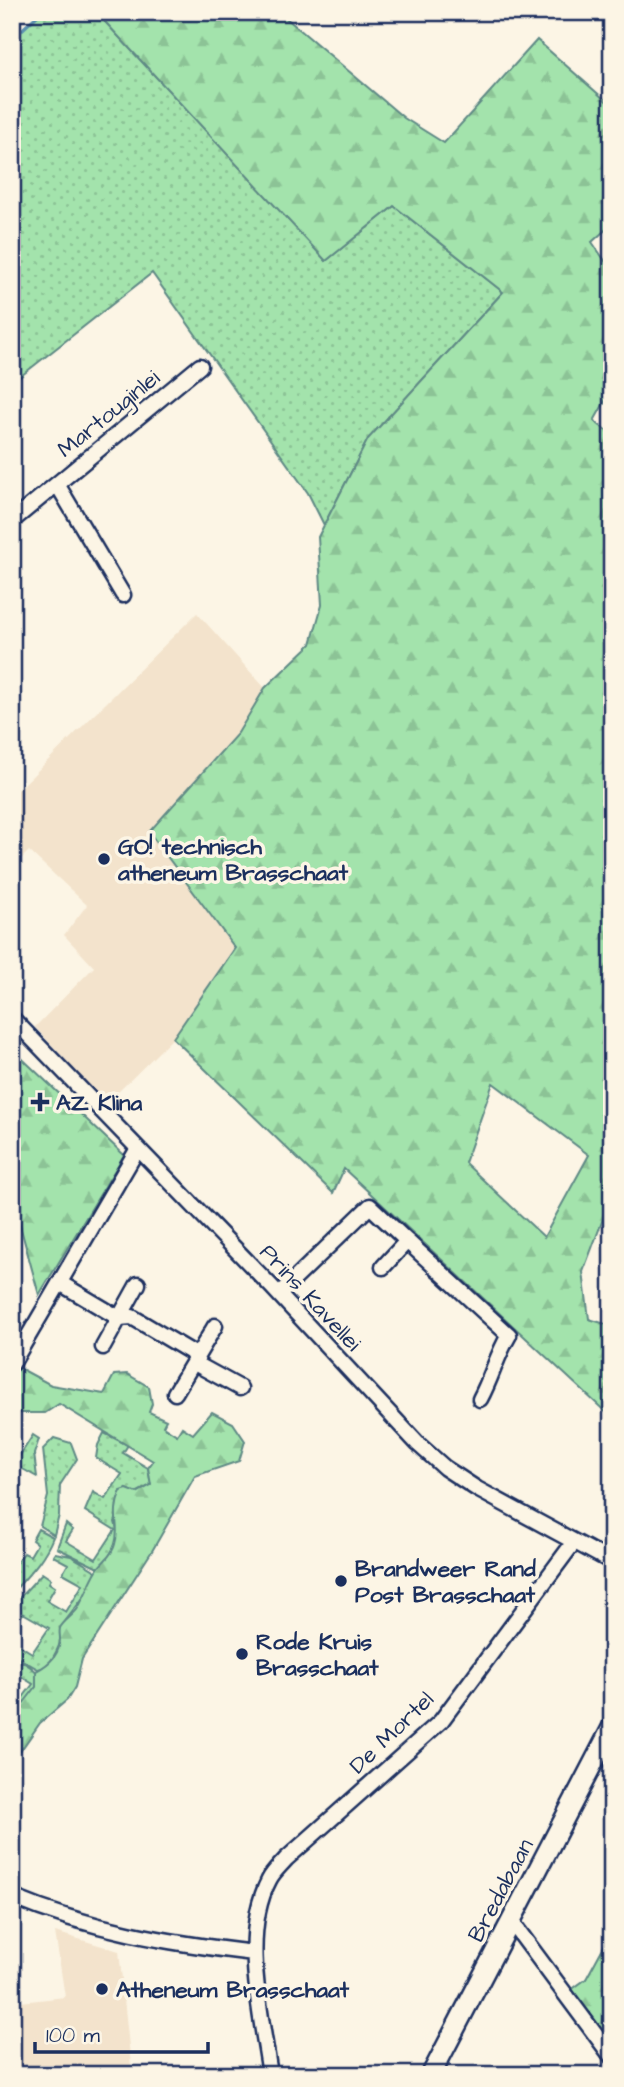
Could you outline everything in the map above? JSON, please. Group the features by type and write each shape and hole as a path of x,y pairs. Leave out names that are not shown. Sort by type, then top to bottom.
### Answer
{"main road":[{"name":"Bredabaan","path":"431,2075 612,1727"}],"street":[{"name":"Martouginlei","path":"12,521 200,366"},
{"path":"57,484 123,596"},
{"name":"Prins Kavellei","path":"12,1018 279,1294 410,1436 445,1468 612,1562"},
{"path":"12,1364 137,1150"},
{"path":"279,1294 370,1206 509,1335 496,1357 496,1370 480,1399"},
{"path":"383,1267 407,1241"},
{"path":"60,1283 119,1318 132,1317 191,1352 200,1366 240,1388"},
{"path":"103,1347 138,1284"},
{"path":"175,1393 215,1326"},
{"name":"De Mortel","path":"270,2075 254,1953 262,1899 269,1878 286,1859 441,1721 574,1542"},
{"path":"12,1897 60,1917 119,1933 254,1953"},
{"path":"511,1921 612,2057"}],"shaded area":[{"name":"GO! technisch atheneum Brasschaat","path":"197,613 265,688 238,733 149,832 235,948 173,1038 106,1104 35,1027 94,967 64,935 87,905 29,851 12,868 12,796"},
{"path":"55,1932 119,1951 132,2075 12,2075 12,2003 65,1997"}],"green space":[{"path":"41,12 96,12 326,261 394,206 503,292 368,439 324,525 308,493 152,273 12,383 12,39"},
{"path":"96,12 279,12 404,118 444,143 537,40 612,106 612,224 592,242 612,271 612,389 594,421 612,435 612,1195 583,1272 589,1319 612,1326 612,1418 344,1169 333,1193 173,1038 235,948 149,832 238,733 265,688 311,644 322,605 318,537 368,439 503,292 394,206 326,261","holes":["493,1083 589,1155 544,1237 465,1163"]},
{"path":"12,1049 124,1155 39,1295 12,1196"},
{"path":"12,1364 51,1385 104,1394 114,1375 127,1374 149,1387 152,1404 149,1412 166,1420 163,1426 177,1435 182,1427 193,1434 212,1412 233,1423 245,1441 239,1461 195,1476 152,1551 82,1659 75,1687 67,1700 40,1723 12,1763 12,1718 36,1687 36,1671 56,1655 61,1625 78,1608 97,1570 114,1548 117,1538 116,1507 121,1491 127,1489 137,1493 151,1485 148,1468 153,1461 59,1404 45,1413 12,1413"},
{"path":"104,1433 128,1445 123,1453 148,1468 151,1485 136,1493 127,1489 115,1522 118,1533 116,1543 107,1561 98,1568 57,1548 66,1524 73,1530 66,1541 96,1559 115,1530 85,1511 93,1492 105,1499 122,1474 96,1458"},
{"path":"33,1435 39,1439 34,1454 37,1477 12,1463 12,1453 19,1457"},
{"path":"54,1438 71,1443 77,1459 60,1485 59,1515 54,1535 40,1526 48,1496 43,1449"},
{"path":"38,1529 53,1537 40,1560 12,1593 12,1568 24,1553 30,1556 37,1544 32,1540"},
{"path":"55,1553 71,1556 96,1571 87,1592 61,1628 55,1655 47,1667 38,1669 12,1654 12,1647 16,1643 32,1653 49,1628 23,1613 15,1626 12,1625 12,1606 42,1573 51,1579 49,1583 55,1587 47,1601 66,1612 83,1584 63,1573 68,1564 53,1556"},
{"path":"12,1656 32,1668 38,1679 34,1691 12,1718 12,1712 33,1684 12,1671"},
{"path":"612,1931 612,2043 571,1990 586,1979"}],"waterway":[{"path":"12,39 41,12"}],"place":[{"name":"GO! technisch atheneum Brasschaat","path":"104,859"},
{"name":"AZ Klina","path":"40,1102"},
{"name":"Brandweer Rand Post Brasschaat","path":"341,1581"},
{"name":"Rode Kruis Brasschaat","path":"242,1654"},
{"name":"Atheneum Brasschaat","path":"102,1989"}]}
